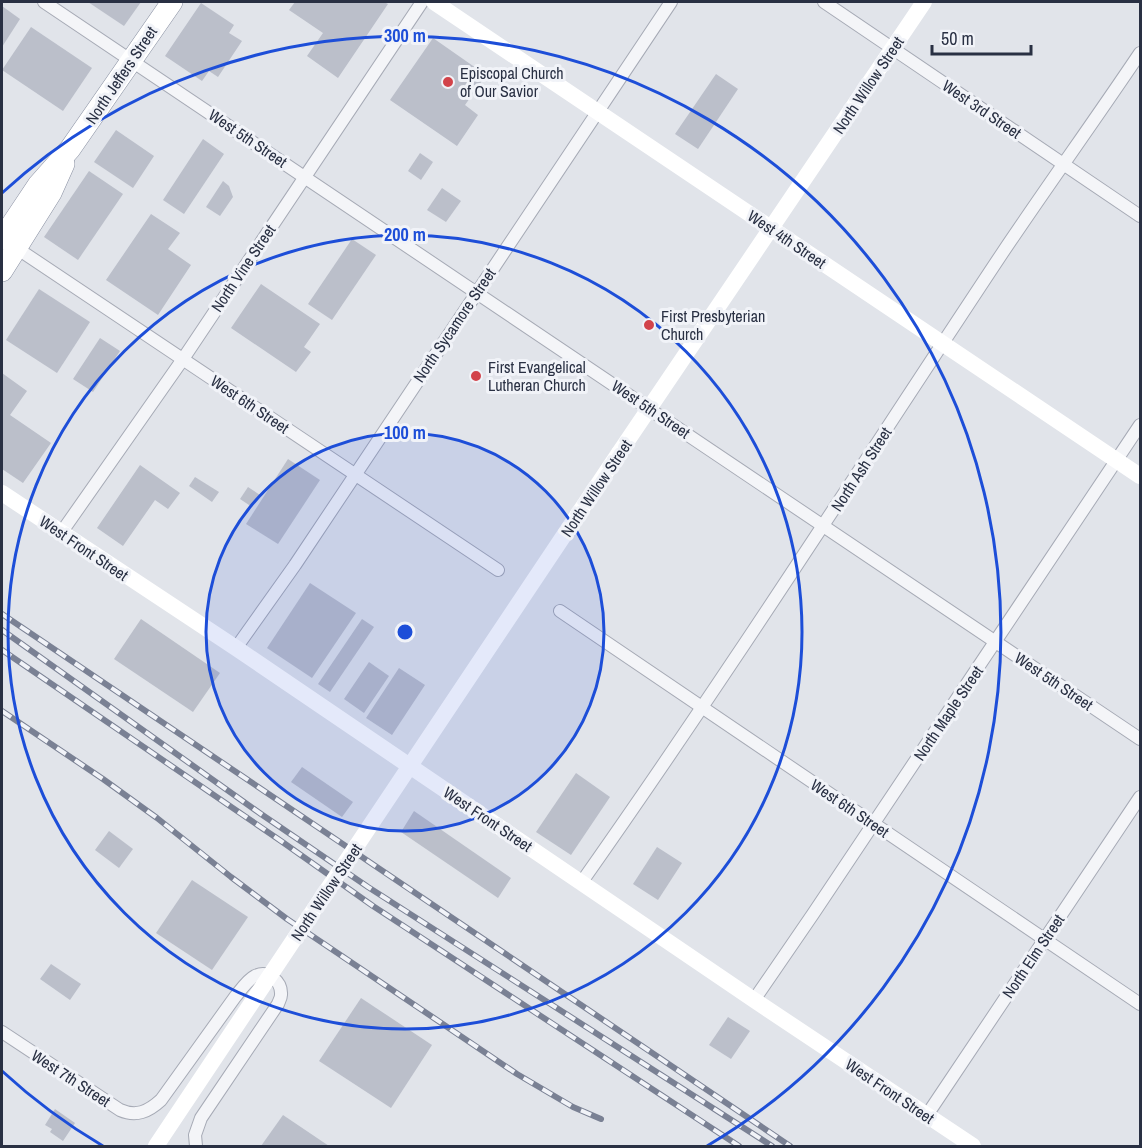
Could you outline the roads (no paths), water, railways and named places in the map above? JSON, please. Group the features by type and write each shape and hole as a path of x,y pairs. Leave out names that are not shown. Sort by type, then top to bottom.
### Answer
{"highway":[{"name":"North Jeffers Street","path":"2,271 5,241 38,185 70,149 172,2"}],"main road":[{"name":"West 4th Street","path":"434,2 1140,476"},
{"name":"North Willow Street","path":"156,1146 649,408 924,2"},
{"name":"West Front Street","path":"2,493 236,648 973,1146"}],"street":[{"name":"West 5th Street","path":"44,2 1140,740"},
{"name":"North Vine Street","path":"61,533 183,359 422,2"},
{"name":"North Sycamore Street","path":"236,648 295,565 671,2"},
{"name":"West 3rd Street","path":"824,2 1140,216"},
{"name":"North Ash Street","path":"581,883 823,526 1004,251 1140,53"},
{"name":"West 6th Street","path":"5,241 498,570"},
{"name":"North Maple Street","path":"754,1000 1140,425"},
{"name":"West 6th Street","path":"560,611 1140,1004"},
{"path":"413,768 462,696"},
{"name":"North Elm Street","path":"927,1115 1140,797"},
{"name":"West 7th Street","path":"2,1032 120,1110 127,1113 144,1113 152,1109 172,1087 245,985 255,976 264,974 273,977 279,985 281,995 278,1004 201,1118 197,1127 196,1145"}],"railway":[{"path":"2,614 790,1146"},
{"path":"2,630 368,887 772,1146"},
{"path":"2,650 373,906 739,1146"},
{"path":"2,711 157,818 287,919 517,1074 573,1107 601,1119"}],"place":[{"name":"Episcopal Church of Our Savior","path":"448,82"},
{"name":"First Presbyterian Church","path":"649,325"},
{"name":"First Evangelical Lutheran Church","path":"476,376"}]}
